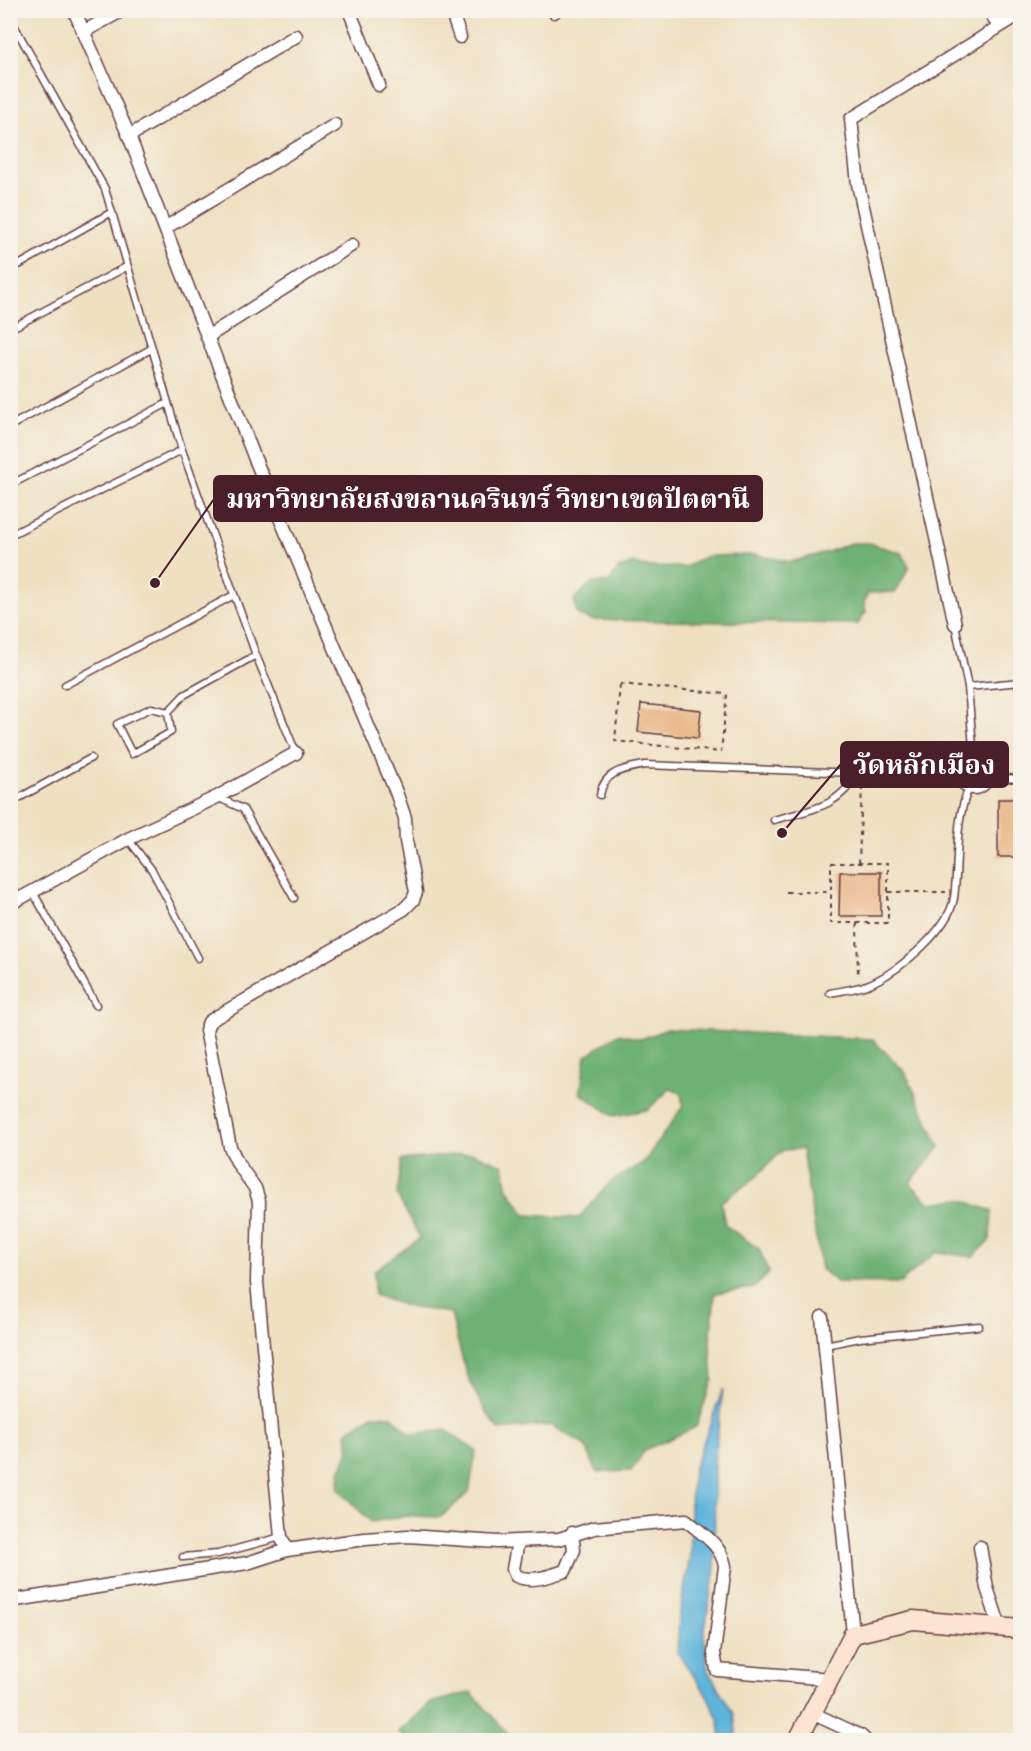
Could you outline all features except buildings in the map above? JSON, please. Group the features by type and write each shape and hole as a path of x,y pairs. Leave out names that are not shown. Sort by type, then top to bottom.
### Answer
{"street":[{"path":"74,10 129,136 255,459 405,818 406,841 416,892 413,900 404,909 218,1016 209,1022 206,1030 230,1147 238,1164 255,1188 259,1201 257,1282 281,1537 287,1550"},
{"path":"83,32 123,10"},
{"path":"350,10 379,85"},
{"path":"451,10 460,37"},
{"path":"989,10 999,26"},
{"path":"955,624 858,184 851,119 1020,14"},
{"path":"129,136 296,36"},
{"path":"165,228 335,124"},
{"path":"207,337 352,245"},
{"path":"10,904 128,839 217,797 296,753"},
{"path":"798,1740 853,1634 822,1317"},
{"path":"10,1601 247,1563 287,1550 365,1539 408,1536 497,1542 559,1539 572,1533 594,1528 686,1520 718,1547 725,1566 714,1653 717,1670 831,1679"},
{"path":"518,1541 513,1569 516,1576 525,1580 540,1578 565,1571 574,1550 572,1533"},
{"path":"980,1547 987,1588 1000,1627"},
{"path":"853,1634 913,1620 1020,1629"},
{"path":"812,1713 865,1740"}],"lane":[{"path":"10,18 105,189 126,267 182,450 256,655 296,753"},
{"path":"10,270 111,212"},
{"path":"10,329 126,267"},
{"path":"10,426 151,349"},
{"path":"10,485 168,403"},
{"path":"10,535 182,450"},
{"path":"65,685 234,596"},
{"path":"955,624 968,687 974,759"},
{"path":"168,712 184,695 256,655"},
{"path":"968,687 1020,682"},
{"path":"151,708 168,712 171,732 132,754 117,724 151,708"},
{"path":"10,803 91,758"},
{"path":"974,759 987,766 990,777 983,788 968,790 960,783 958,773 963,763 974,759"},
{"path":"600,795 602,784 607,777 622,769 645,765 860,773 958,773"},
{"path":"774,820 830,804 848,791 860,773"},
{"path":"990,777 1020,779"},
{"path":"830,993 872,984 887,975 932,938 946,922 954,892 960,809 968,790"},
{"path":"217,797 243,809 294,898"},
{"path":"128,839 152,870 198,958"},
{"path":"33,892 96,1005"},
{"path":"825,1345 868,1337 979,1326"},
{"path":"183,1557 218,1554 281,1537"}],"path":[{"path":"620,684 727,694 721,752 615,741 620,684"},
{"path":"859,863 860,773"},
{"path":"831,863 888,863 888,892 888,922 831,922 831,863"},
{"path":"786,892 831,892"},
{"path":"888,892 954,892"},
{"path":"857,922 858,987"}],"green space":[{"path":"851,543 869,543 902,553 909,567 896,592 868,593 864,602 866,612 858,624 592,620 577,614 574,599 591,583 609,582 618,569 632,563 645,567 686,567 707,556 758,555 790,562"},
{"path":"667,1029 872,1039 905,1072 940,1147 910,1183 930,1203 960,1199 992,1211 990,1240 973,1257 936,1252 900,1283 836,1282 821,1269 802,1149 783,1150 755,1178 721,1202 725,1225 759,1249 769,1273 754,1288 715,1293 710,1344 713,1379 696,1427 645,1450 631,1471 597,1472 585,1445 550,1425 499,1430 473,1388 451,1313 409,1307 374,1295 374,1271 420,1238 397,1195 402,1160 473,1153 503,1165 508,1189 526,1215 579,1218 609,1183 644,1162 683,1106 681,1093 670,1089 647,1110 613,1116 580,1093 586,1056 618,1034 641,1039"},
{"path":"373,1415 392,1416 410,1434 446,1430 476,1451 469,1492 441,1517 406,1516 371,1522 338,1489 340,1472 349,1451 347,1432"},
{"path":"471,1692 507,1733 520,1740 406,1740 399,1732 431,1703"}],"water":[{"path":"723,1389 714,1461 715,1569 704,1634 708,1671 734,1714 737,1740 721,1740 719,1721 707,1695 677,1652 679,1618 690,1556 693,1470"}],"place":[{"name":"มหาวิทยาลัยสงขลานครินทร์ วิทยาเขตปัตตานี","path":"155,583"},
{"name":"วัดหลักเมือง","path":"782,833"}]}
